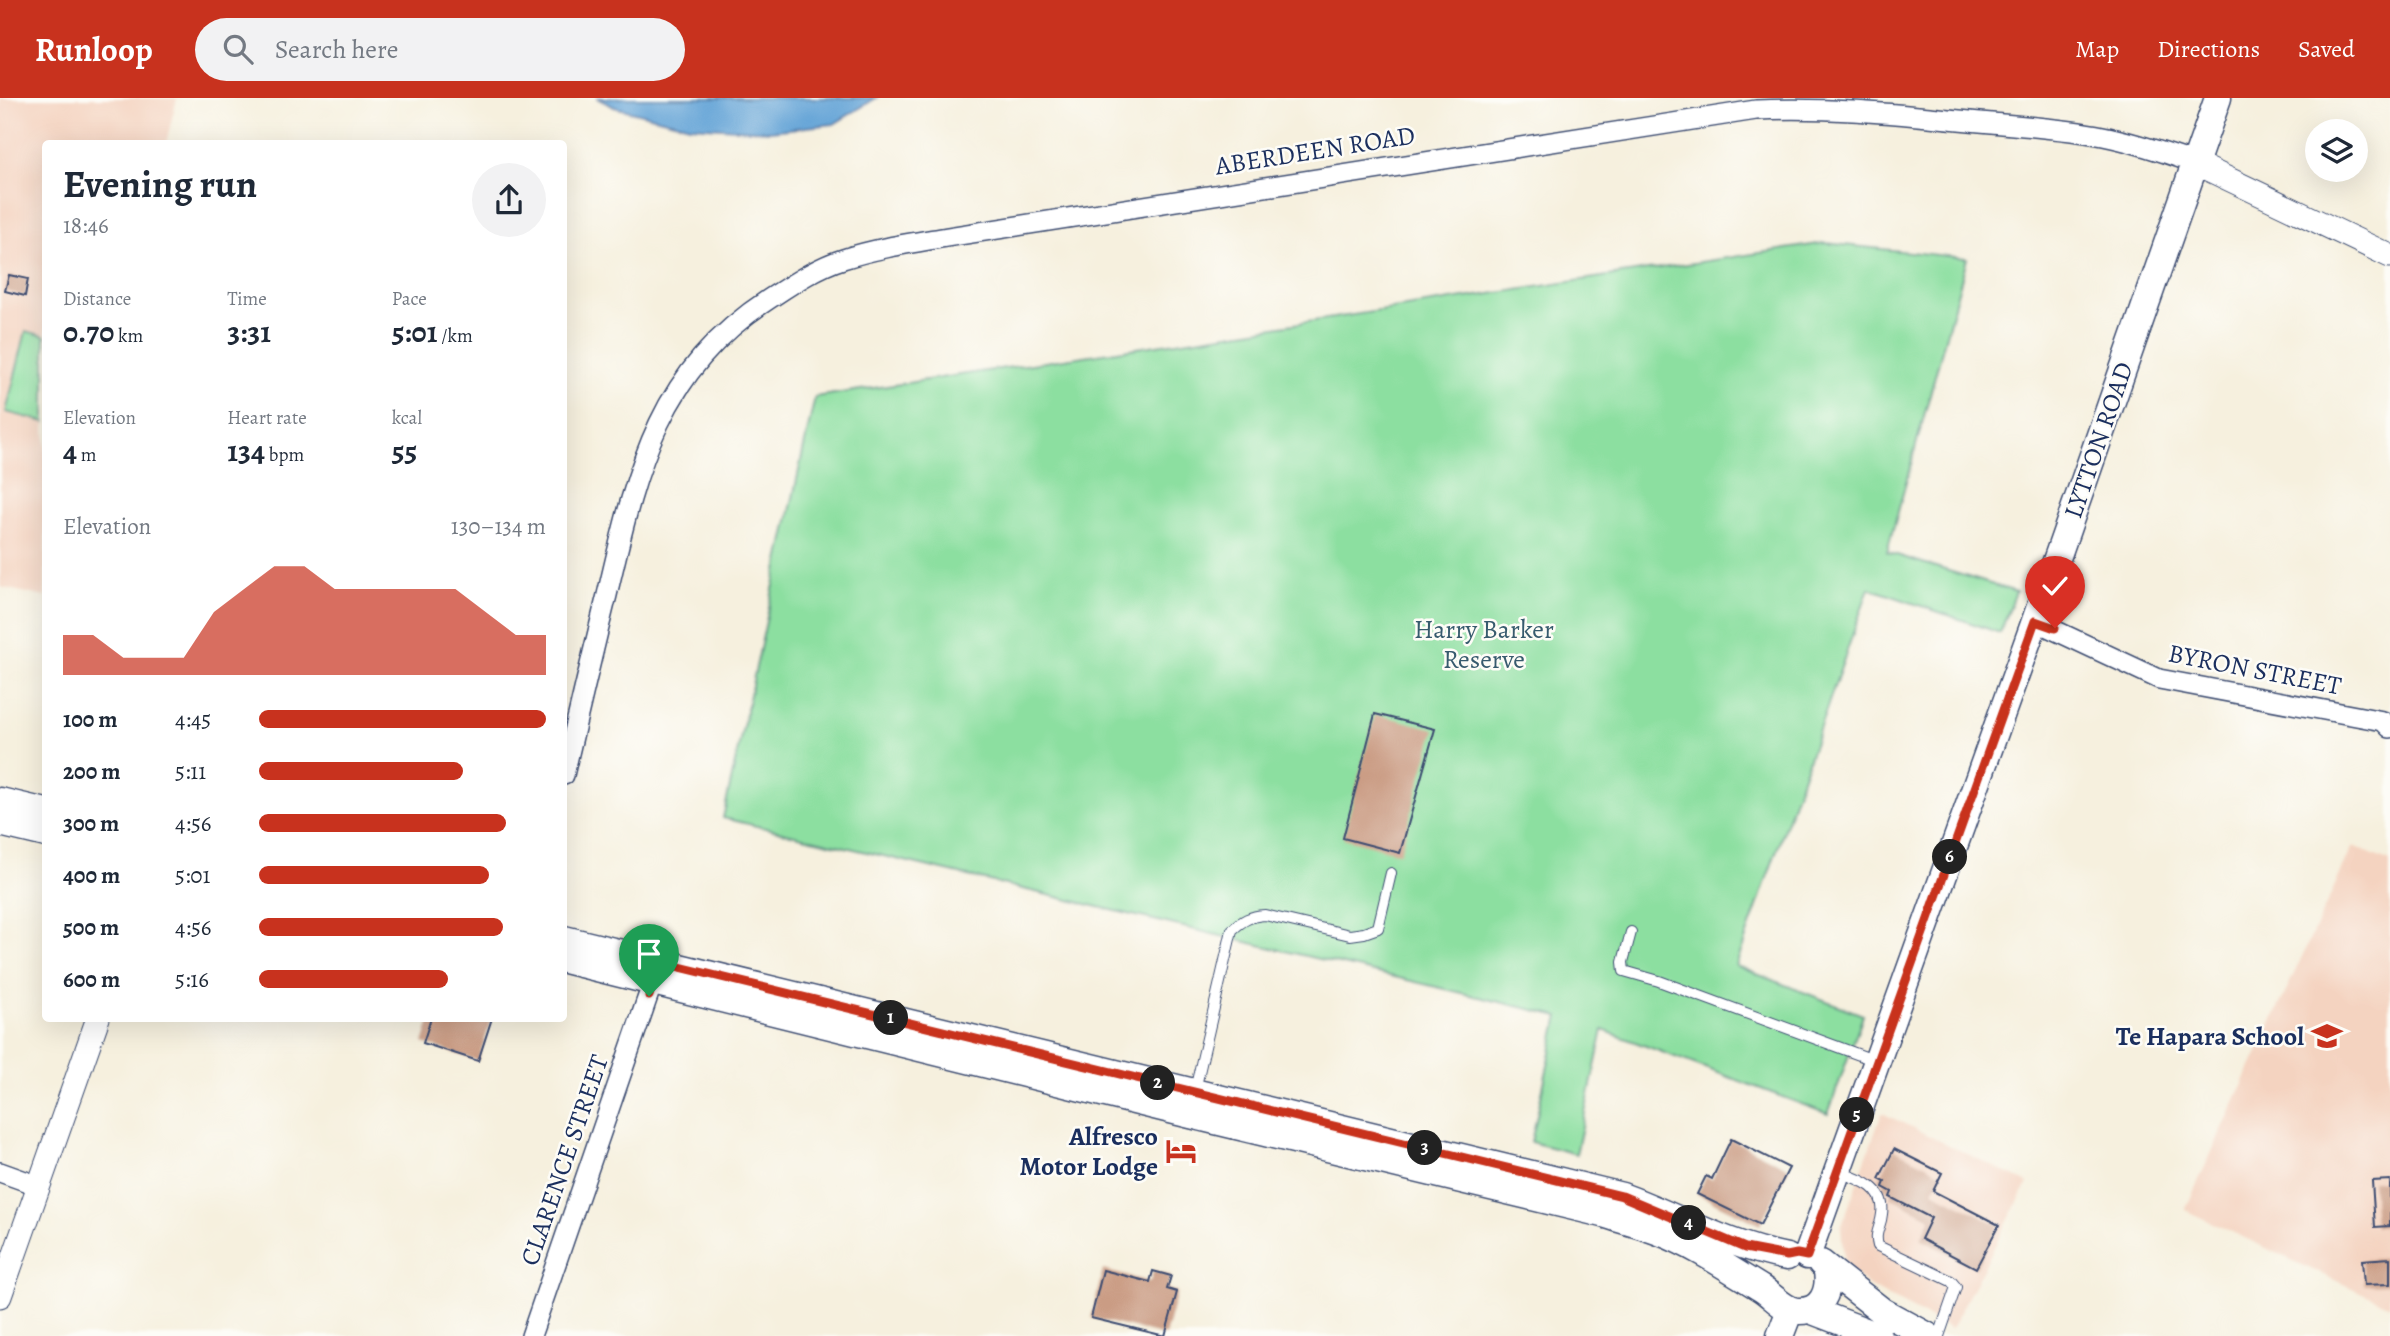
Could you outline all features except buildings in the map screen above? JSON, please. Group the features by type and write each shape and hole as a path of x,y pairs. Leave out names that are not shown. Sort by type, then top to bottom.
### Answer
{"main road":[{"name":"LYTTON ROAD","path":"1807,1261 2218,98"},
{"path":"0,801 42,811"},
{"path":"0,823 42,833"},
{"path":"567,940 657,972 1192,1103 1603,1214 1661,1233 1704,1254 1791,1305 1878,1336"},
{"path":"567,960 657,972"},
{"path":"1192,1103 1622,1196 1745,1248 1807,1261 1882,1311 1928,1336"},
{"path":"1780,1336 1791,1305 1774,1274 1778,1262 1807,1261"},
{"path":"1791,1305 1820,1304 1827,1294 1807,1261"}],"street":[{"name":"ABERDEEN ROAD","path":"567,763 624,526 650,440 666,409 682,382 710,348 743,316 790,285 841,260 893,246 947,237 1756,110 1809,108 1863,110 2056,130 2127,141 2195,163 2390,256"},
{"name":"BYRON STREET","path":"2035,621 2159,679 2382,722 2390,728"},
{"name":"CLARENCE STREET","path":"531,1336 657,972"},
{"path":"0,1296 97,1022"},
{"path":"0,1172 39,1186"}],"lane":[{"path":"1192,1103 1232,930 1253,915 1265,915 1350,935 1378,928 1391,873"},
{"path":"1631,932 1623,962 1624,971 1659,981 1876,1061"},
{"path":"1837,1171 1868,1182 1880,1198 1882,1214 1875,1236 1878,1246 1951,1281 1956,1287 1939,1336"}],"shaded area":[{"path":"0,98 177,98 167,140 42,140 42,596 0,587"},
{"name":"Te Hapara School","path":"2353,846 2390,862 2390,1306 2185,1210"},
{"path":"1882,1113 2028,1183 1951,1329 1870,1287 1851,1271 1844,1260 1841,1228"}],"green space":[{"name":"Harry Barker Reserve","path":"1825,243 1967,258 1887,552 2016,592 2000,633 1869,588 1736,966 1863,1015 1828,1114 1603,1030 1576,1154 1531,1142 1559,1016 723,818 815,397"},
{"path":"26,331 42,335 42,421 6,412"}],"water":[{"path":"597,98 876,98 834,124 770,131 690,126 614,107"}],"place":[{"name":"Te Hapara School","path":"2327,1036"},
{"name":"Alfresco Motor Lodge","path":"1181,1151"}],"route":[{"path":"649,996 659,962 1622,1196 1745,1248 1787,1256 1807,1256 2035,621 2055,628"}]}
